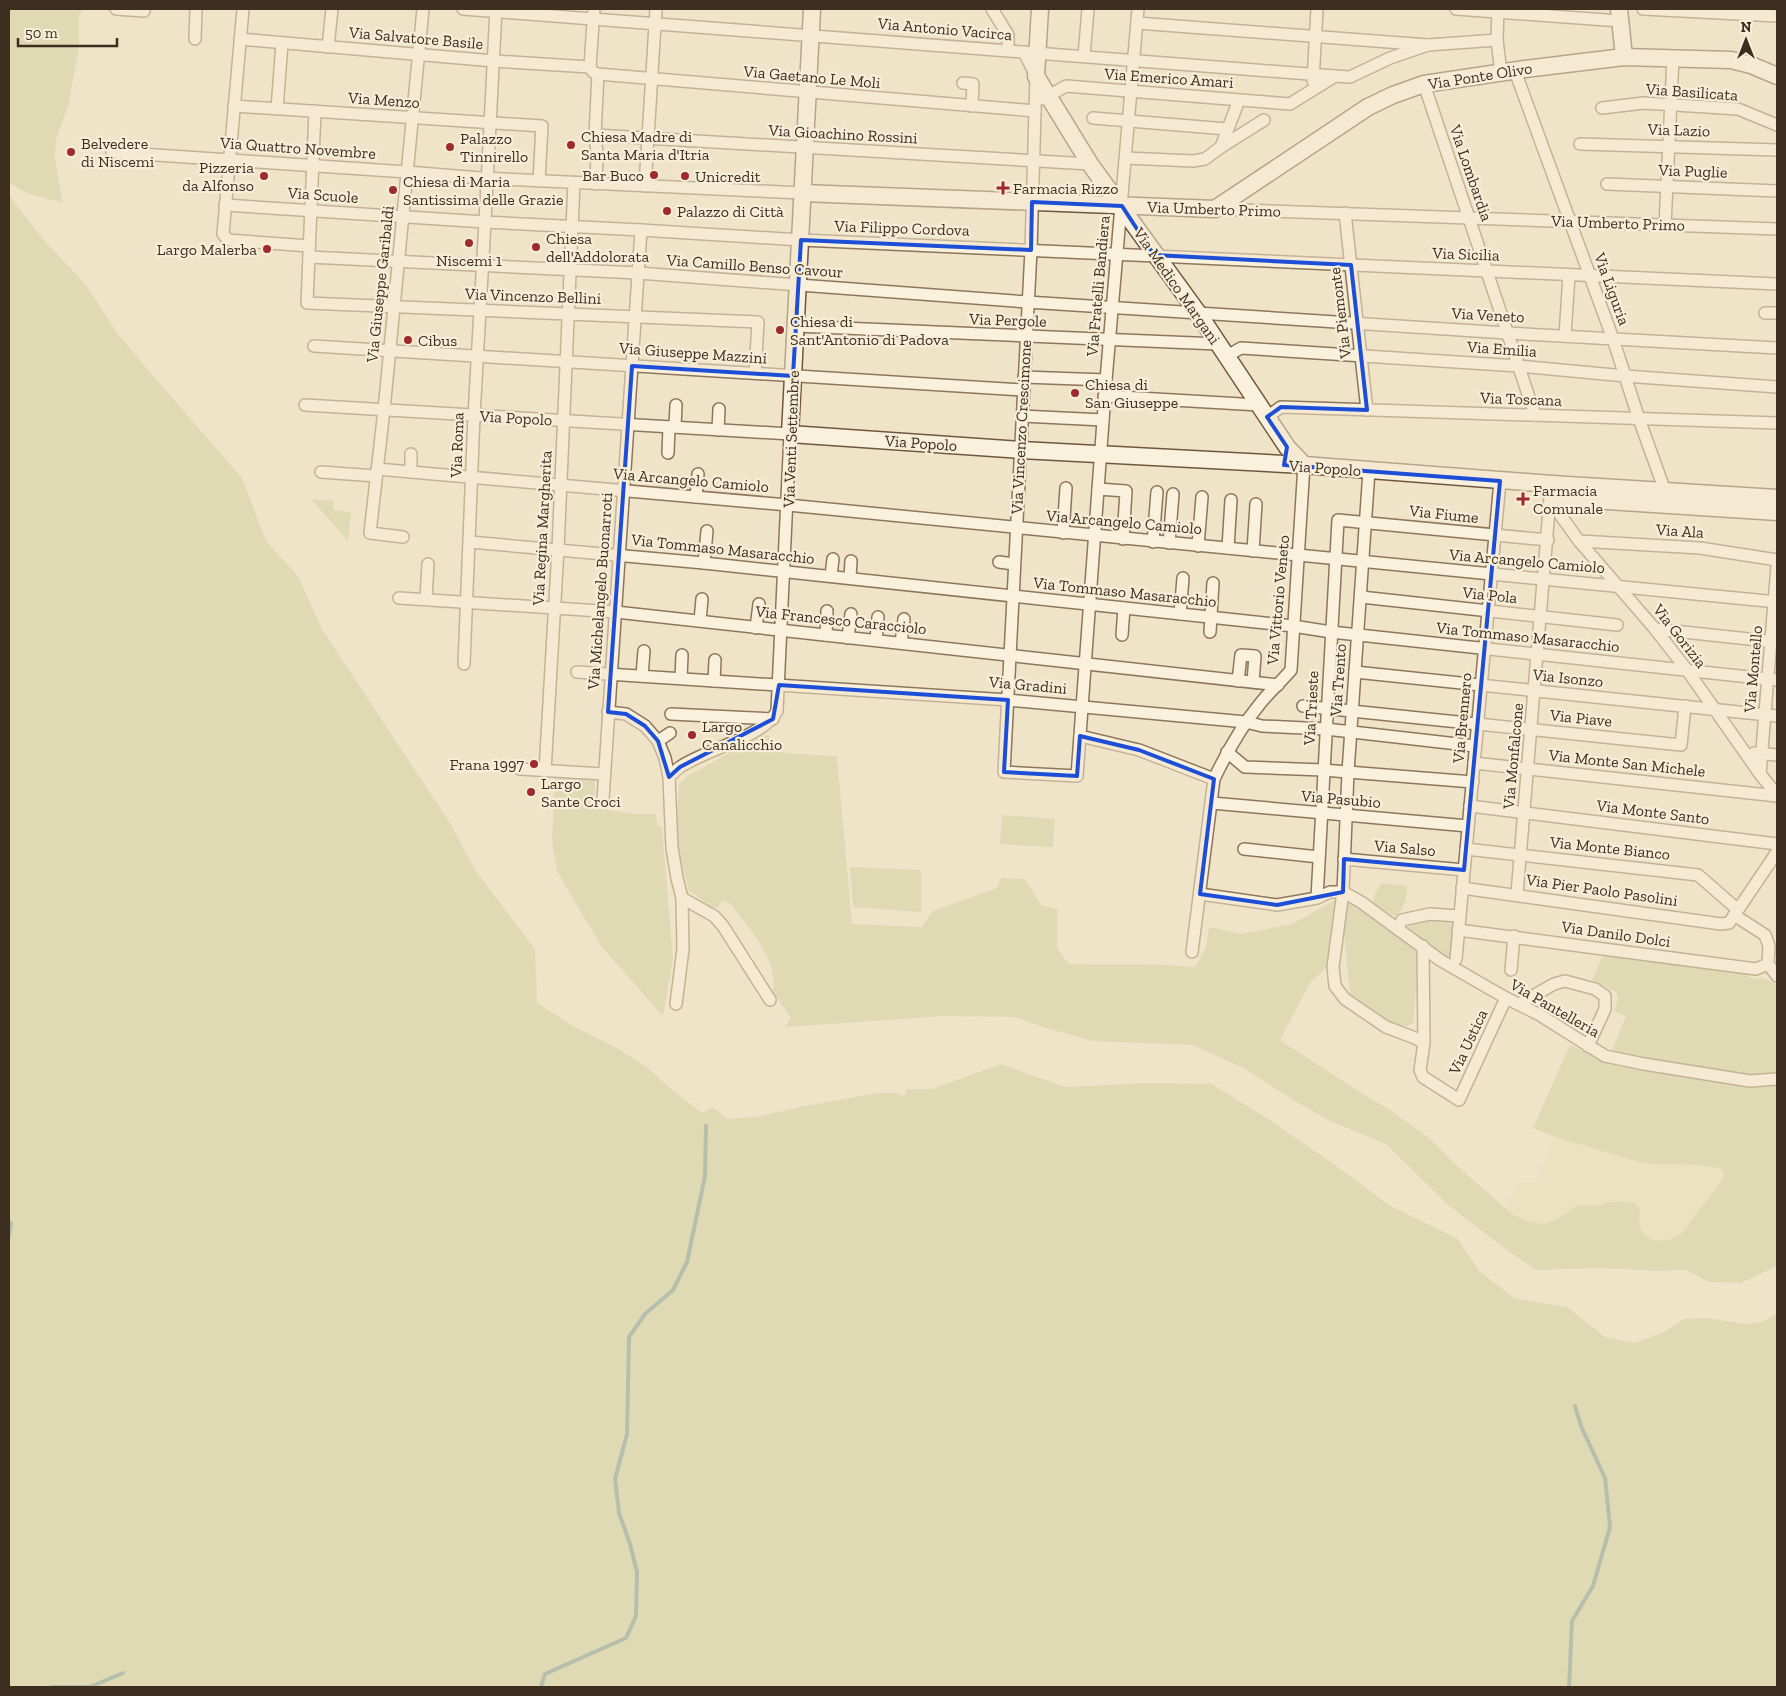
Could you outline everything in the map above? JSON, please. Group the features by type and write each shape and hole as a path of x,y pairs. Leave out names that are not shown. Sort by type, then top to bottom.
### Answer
{"street":[{"path":"116,9 144,11 144,9"},
{"path":"195,39 196,9"},
{"path":"225,205 243,9"},
{"path":"328,47 332,9"},
{"name":"Via Giuseppe Garibaldi","path":"403,536 370,533 404,217 423,9"},
{"name":"Via Antonio Vacirca","path":"463,9 594,14 655,23 1335,76"},
{"path":"647,183 647,139 656,9"},
{"name":"Via Venti Settembre","path":"773,719 777,711 779,685 812,9"},
{"path":"992,9 1008,36 1008,50"},
{"path":"1030,52 1040,9"},
{"path":"1084,56 1088,9"},
{"name":"Via Fratelli Bandiera","path":"1077,776 1104,396 1138,9"},
{"path":"1313,90 1318,9"},
{"path":"1456,9 1620,15 1624,58"},
{"path":"1643,9 1777,16"},
{"name":"Via Roma","path":"464,664 474,416 483,266 485,176 491,123 496,10"},
{"name":"Via Liguria","path":"1498,10 1497,40 1508,72 1570,222 1665,490"},
{"path":"594,14 597,180"},
{"path":"1137,23 1428,45 1497,40"},
{"name":"Via Salvatore Basile","path":"240,39 594,70"},
{"path":"277,109 282,43"},
{"path":"1313,90 1335,76 1350,77 1390,58 1428,45"},
{"name":"Via Medico Margani","path":"1030,52 1040,104 1122,206 1154,255 1198,313 1287,447 1304,466"},
{"name":"Via Ponte Olivo","path":"1215,209 1368,107 1393,95 1424,84 1624,58 1731,60 1750,65 1777,76"},
{"path":"1665,225 1672,58"},
{"name":"Via Gaetano Le Moli","path":"594,70 651,79 972,106 1040,104"},
{"path":"963,83 973,84 972,106"},
{"name":"Via Lombardia","path":"1424,84 1535,415"},
{"name":"Via Emerico Amari","path":"1040,104 1066,86 1290,104 1313,90"},
{"path":"1221,147 1239,100"},
{"name":"Via Vincenzo Crescimone","path":"1040,104 1033,161 1031,250 1004,772 1077,776"},
{"name":"Via Basilicata","path":"1602,108 1644,104 1738,109 1777,125"},
{"name":"Via Menzo","path":"234,106 542,126 539,181"},
{"path":"309,252 315,112"},
{"path":"1093,118 1227,129"},
{"path":"1126,158 1194,161 1205,158 1264,120"},
{"name":"Via Gioachino Rossini","path":"595,136 1090,164"},
{"name":"Via Lazio","path":"1580,144 1777,150"},
{"name":"Via Quattro Novembre","path":"112,152 574,183"},
{"name":"Via Umberto Primo","path":"574,183 597,180 802,193 1777,229"},
{"name":"Via Regina Margherita","path":"549,769 554,607 574,183"},
{"name":"Via Puglie","path":"1607,184 1777,191"},
{"name":"Via Scuole","path":"225,205 571,229"},
{"name":"Via Camillo Benso Cavour","path":"225,205 223,234 228,240 309,252 398,262 638,273 1198,313"},
{"name":"Via Piemonte","path":"1345,214 1367,410"},
{"name":"Via Filippo Cordova","path":"571,229 1154,255"},
{"name":"Via Michelangelo Buonarroti","path":"603,800 638,273 643,232"},
{"name":"Via Vincenzo Bellini","path":"309,252 307,303 758,322 755,373"},
{"name":"Via Sicilia","path":"1154,255 1777,284"},
{"path":"1565,336 1570,275"},
{"name":"Via Veneto","path":"1198,313 1777,348"},
{"path":"1765,313 1777,313"},
{"name":"Via Pergole","path":"796,326 1110,339 1223,350"},
{"name":"Via Giuseppe Mazzini","path":"314,346 1024,390"},
{"name":"Via Emilia","path":"1223,350 1241,348 1518,366 1777,387"},
{"path":"1024,377 1106,380"},
{"path":"1104,396 1263,411"},
{"name":"Via Popolo","path":"305,405 1304,466 1500,480 1548,490 1665,490 1777,498"},
{"path":"668,453 676,405"},
{"name":"Via Toscana","path":"1263,411 1280,407 1777,423"},
{"path":"718,430 719,409"},
{"path":"1022,416 1103,420"},
{"path":"1284,465 1287,447"},
{"path":"411,471 412,454"},
{"name":"Via Vittorio Veneto","path":"1192,952 1214,778 1227,752 1246,722 1260,703 1292,670 1293,626 1304,466"},
{"name":"Via Arcangelo Camiolo","path":"322,472 411,471 624,490 1776,602"},
{"name":"Via Trento","path":"1370,471 1348,772 1343,892 1333,967 1335,986 1345,999 1386,1027 1415,1038 1424,1044"},
{"path":"696,497 698,474"},
{"name":"Via Brennero","path":"1456,959 1500,480"},
{"path":"1063,533 1066,488"},
{"path":"1098,489 1126,490 1123,539"},
{"name":"Via Popolo","path":"1548,490 1562,498 1777,512"},
{"name":"Via Monfalcone","path":"1517,894 1548,540 1548,490"},
{"name":"Via Gorizia","path":"1548,490 1579,541 1619,586 1687,670 1760,774 1777,795"},
{"path":"1153,542 1157,492"},
{"path":"1168,543 1172,494"},
{"path":"1198,546 1202,497"},
{"path":"1228,548 1231,500"},
{"path":"1253,551 1256,504"},
{"name":"Via Fiume","path":"1338,520 1548,540"},
{"name":"Via Trieste","path":"1317,898 1338,520"},
{"path":"704,563 707,531"},
{"name":"Via Ala","path":"1579,541 1700,548 1777,560"},
{"name":"Via Tommaso Masaracchio","path":"470,542 785,571 1773,680"},
{"path":"831,576 833,558"},
{"path":"850,578 852,561"},
{"path":"999,562 1014,564"},
{"path":"426,599 428,564"},
{"name":"Via Montello","path":"1760,774 1765,715 1773,680 1777,566"},
{"path":"1180,614 1183,578"},
{"path":"1210,632 1213,583"},
{"name":"Via Pola","path":"1360,597 1617,625"},
{"name":"Via Francesco Caracciolo","path":"400,598 616,612 1278,685"},
{"path":"700,621 702,599"},
{"path":"756,628 759,604"},
{"path":"1122,635 1124,608"},
{"path":"826,635 827,612"},
{"path":"848,638 851,614"},
{"path":"876,640 878,617"},
{"path":"901,643 904,619"},
{"path":"1655,629 1774,642"},
{"path":"642,676 644,651"},
{"path":"681,678 682,655"},
{"path":"1238,680 1241,655 1255,656 1253,682"},
{"path":"714,681 715,660"},
{"name":"Via Gradini","path":"577,672 1082,706 1246,722 1262,726 1326,729 1476,746"},
{"name":"Via Isonzo","path":"1355,672 1777,716"},
{"name":"Via Piave","path":"1303,706 1681,745 1685,706"},
{"path":"608,712 626,714 645,726 658,741 665,758 672,848 682,898 683,949 676,1004"},
{"path":"671,714 773,719"},
{"path":"668,778 680,767 760,728 773,719"},
{"path":"658,741 670,733"},
{"path":"1080,736 1139,750 1214,778"},
{"path":"1227,752 1245,766 1472,782"},
{"path":"1746,752 1777,756"},
{"name":"Via Monte San Michele","path":"1474,763 1777,795"},
{"path":"520,769 549,769 604,774"},
{"name":"Via Pasubio","path":"1212,803 1468,826"},
{"name":"Via Monte Santo","path":"1470,806 1777,844"},
{"path":"1244,849 1319,857"},
{"name":"Via Monte Bianco","path":"1466,849 1698,875 1735,912 1765,935 1769,946 1768,964"},
{"path":"1735,912 1777,852"},
{"name":"Via Salso","path":"1344,859 1464,870"},
{"name":"Via Pier Paolo Pasolini","path":"1462,888 1517,894 1720,924 1729,922 1735,912"},
{"path":"1200,894 1277,905 1317,898 1330,892 1343,892"},
{"name":"Via Pantelleria","path":"1343,892 1361,902 1440,960 1540,1015 1604,1056 1750,1081 1777,1079"},
{"path":"682,898 714,916 724,926 770,1000"},
{"path":"1398,928 1402,920 1430,914 1459,916"},
{"name":"Via Danilo Dolci","path":"1458,930 1756,969 1768,964"},
{"path":"1511,970 1514,936"},
{"path":"1423,946 1424,1044"},
{"path":"1768,964 1777,976"},
{"path":"1519,1004 1554,984 1565,981 1595,988 1605,996 1605,1009 1588,1046"},
{"name":"Via Ustica","path":"1424,1044 1420,1070 1423,1077 1459,1100 1506,998"}],"highlighted area":[{"path":"1032,202 1122,206 1154,255 1351,265 1367,410 1281,407 1267,417 1287,447 1284,465 1500,481 1464,870 1344,859 1343,892 1277,905 1200,894 1214,779 1139,750 1080,736 1077,776 1004,772 1008,700 779,685 773,719 680,767 669,777 658,741 645,726 626,714 608,712 632,366 793,376 801,240 1031,250"}],"shaded area":[{"path":"1555,1137 1639,1162 1721,1168 1724,1173 1723,1179 1681,1234 1674,1239 1649,1239 1640,1226 1640,1209 1602,1203 1595,1206 1578,1205 1559,1218 1544,1224 1528,1221 1513,1215 1504,1208 1518,1182 1535,1183"}],"green space":[{"path":"9,9 84,9 79,14 79,48 68,106 56,140 55,159 63,203 29,194 9,183"},
{"path":"9,195 42,238 86,285 118,334 242,478 266,541 298,576 323,631 450,823 475,870 535,949 537,1003 573,1026 617,1048 649,1069 702,1113 713,1107 727,1119 756,1117 878,1093 896,1093 904,1096 907,1089 932,1089 1001,1064 1065,1087 1149,1083 1212,1084 1268,1119 1389,1205 1458,1239 1479,1271 1514,1298 1567,1307 1605,1337 1635,1343 1664,1332 1684,1319 1708,1318 1744,1324 1762,1322 1777,1314 1777,1687 9,1687"},
{"path":"311,499 334,501 333,510 351,512 348,541"},
{"path":"761,735 769,736 776,750 783,753 837,756 852,924 922,927 933,911 997,888 1001,878 1025,879 1041,905 1057,909 1057,948 1069,964 1195,967 1206,948 1209,927 1241,934 1292,924 1335,900 1336,909 1327,967 1310,983 1280,1040 1390,1110 1428,1137 1455,1164 1513,1215 1528,1221 1544,1224 1559,1218 1578,1205 1595,1206 1610,1202 1635,1203 1640,1209 1640,1226 1647,1237 1658,1240 1670,1239 1681,1234 1723,1179 1724,1173 1721,1168 1639,1162 1555,1137 1533,1128 1570,1045 1617,1066 1749,1087 1777,1084 1777,1266 1741,1283 1709,1282 1686,1270 1655,1271 1602,1268 1536,1270 1448,1205 1386,1144 1330,1121 1243,1068 1193,1045 1092,1041 1015,1017 946,1016 785,1027 791,1018 773,992 774,980 767,956 753,933 730,903 722,901 718,907 712,907 689,891 680,858 676,833 679,784 686,777"},
{"path":"555,777 595,780 594,808 636,814 656,814 657,825 662,828 673,959 663,1016 601,946 557,871 552,840"},
{"path":"1002,815 1055,819 1053,847 1000,844"},
{"path":"850,867 921,870 921,912 853,907"},
{"path":"1381,883 1407,886 1406,901 1398,915 1394,916 1373,902"},
{"path":"1347,901 1371,914 1415,946 1419,953 1413,1023 1398,1026 1383,1020 1350,994 1344,932"},
{"path":"1444,918 1452,920 1454,929 1453,945 1448,958 1409,930 1408,925 1415,921"},
{"path":"1604,953 1739,971 1754,979 1764,978 1776,984 1777,1075 1749,1077 1618,1054 1612,1050 1626,1016 1614,1011 1618,999 1616,992 1592,980"}],"waterway":[{"path":"541,1687 545,1674 626,1638 636,1616 637,1572 619,1513 615,1479 627,1434 629,1337 645,1314 673,1290 687,1262 705,1176 706,1126"},
{"path":"9,1236 11,1223"},
{"path":"1569,1687 1572,1621 1593,1586 1610,1527 1605,1478 1581,1426 1575,1406"},
{"path":"51,1687 90,1687 123,1673"}],"place":[{"name":"Chiesa Madre di Santa Maria d'Itria","path":"571,145"},
{"name":"Palazzo Tinnirello","path":"450,147"},
{"name":"Belvedere di Niscemi","path":"71,152"},
{"name":"Bar Buco","path":"654,175"},
{"name":"Pizzeria da Alfonso","path":"264,176"},
{"name":"Unicredit","path":"685,176"},
{"name":"Farmacia Rizzo","path":"1003,188"},
{"name":"Chiesa di Maria Santissima delle Grazie","path":"393,190"},
{"name":"Palazzo di Città","path":"667,211"},
{"name":"Niscemi 1","path":"469,243"},
{"name":"Chiesa dell'Addolorata","path":"536,247"},
{"name":"Largo Malerba","path":"267,249"},
{"name":"Chiesa di Sant'Antonio di Padova","path":"780,330"},
{"name":"Cibus","path":"408,340"},
{"name":"Chiesa di San Giuseppe","path":"1075,393"},
{"name":"Farmacia Comunale","path":"1523,499"},
{"name":"Largo Canalicchio","path":"692,735"},
{"name":"Frana 1997","path":"534,764"},
{"name":"Largo Sante Croci","path":"531,792"}]}
